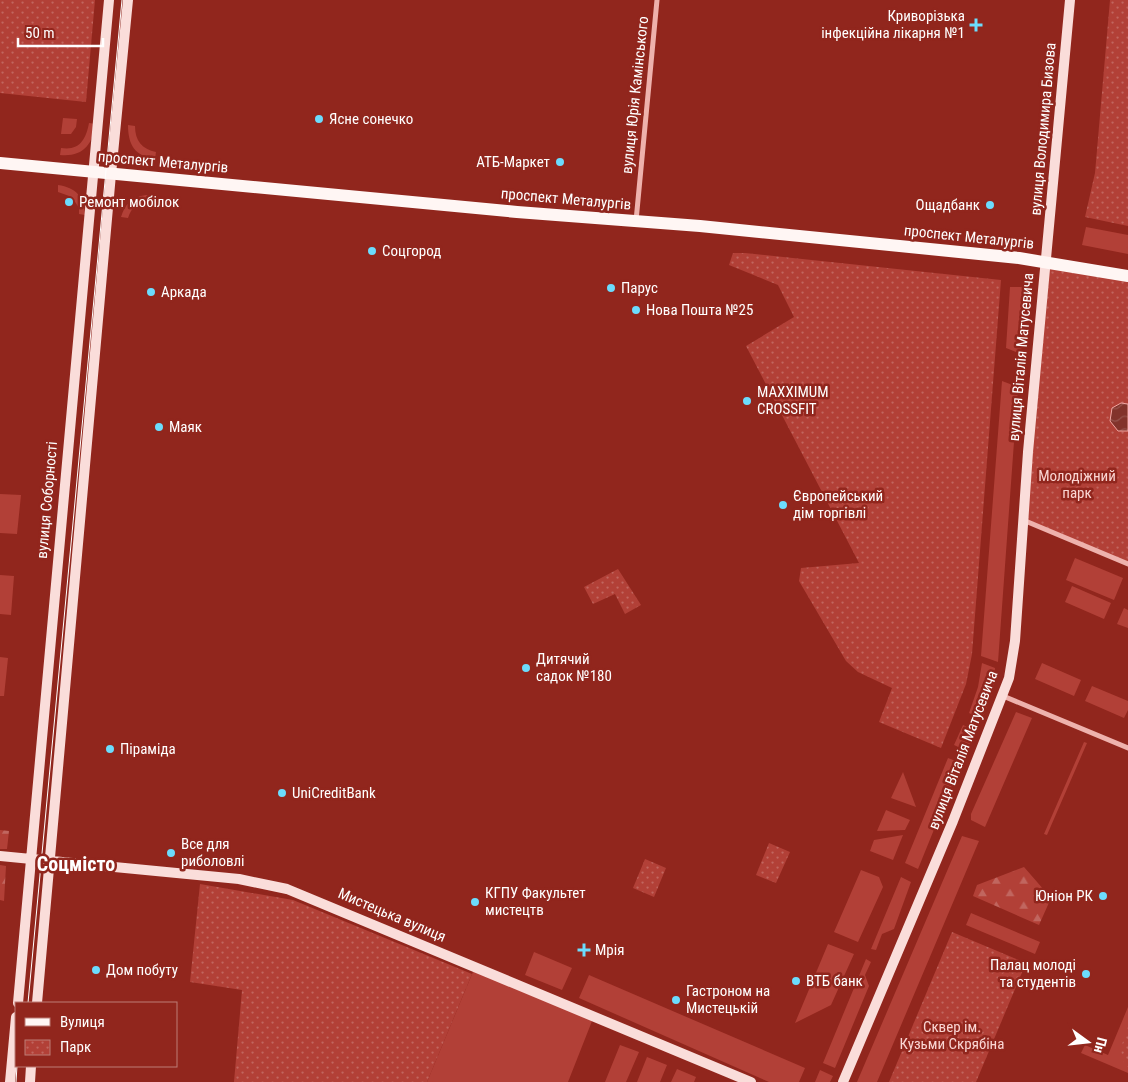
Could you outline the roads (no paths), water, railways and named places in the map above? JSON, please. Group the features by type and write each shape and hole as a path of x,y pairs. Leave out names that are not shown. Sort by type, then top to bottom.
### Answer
{"main road":[{"name":"вулиця Соборності","path":"18,1002 109,0"},
{"path":"38,1002 128,0"},
{"name":"вулиця Володимира Бизова","path":"1045,261 1070,0"},
{"name":"проспект Металургів","path":"0,162 111,174 636,222 723,228 1045,261 1128,276"},
{"name":"вулиця Віталія Матусевича","path":"843,1082 1003,696 1013,660 1045,261"},
{"name":"Мистецька вулиця","path":"0,856 239,879 287,888 751,1082"},
{"path":"10,1082 15,1028"},
{"path":"30,1082 31,1067"}],"street":[{"name":"вулиця Юрія Камінського","path":"636,222 657,0"},
{"path":"1023,520 1128,564"},
{"path":"1003,696 1128,748"}],"water":[{"path":"1121,403 1128,404 1128,431 1118,431 1110,421 1112,408"}],"tram line":[{"path":"28,1002 122,0"},
{"path":"16,1082 17,1067"}],"place":[{"name":"Криворізька інфекційна лікарня №1","path":"976,25"},
{"name":"Ясне сонечко","path":"319,119"},
{"name":"АТБ-Маркет","path":"560,162"},
{"name":"Ремонт мобілок","path":"69,202"},
{"name":"Ощадбанк","path":"990,205"},
{"name":"Соцгород","path":"372,251"},
{"name":"Парус","path":"611,288"},
{"name":"Аркада","path":"151,292"},
{"name":"Нова Пошта №25","path":"636,310"},
{"name":"MAXXIMUM CROSSFIT","path":"747,401"},
{"name":"Маяк","path":"159,427"},
{"name":"Європейський дім торгівлі","path":"783,505"},
{"name":"Дитячий садок №180","path":"526,668"},
{"name":"Піраміда","path":"110,749"},
{"name":"UniCreditBank","path":"282,793"},
{"name":"Все для риболовлі","path":"171,853"},
{"name":"Юніон РК","path":"1103,896"},
{"name":"КГПУ Факультет мистецтв","path":"475,902"},
{"name":"Мрія","path":"584,950"},
{"name":"Дом побуту","path":"96,970"},
{"name":"Палац молоді та студентів","path":"1086,974"},
{"name":"ВТБ банк","path":"796,981"},
{"name":"Гастроном на Мистецькій","path":"676,1000"}],"district":[{"name":"Соцмісто","path":"76,864"}],"park label":[{"name":"Молодіжний парк","path":"1077,484"},
{"name":"Сквер ім. Кузьми Скрябіна","path":"952,1036"}]}
